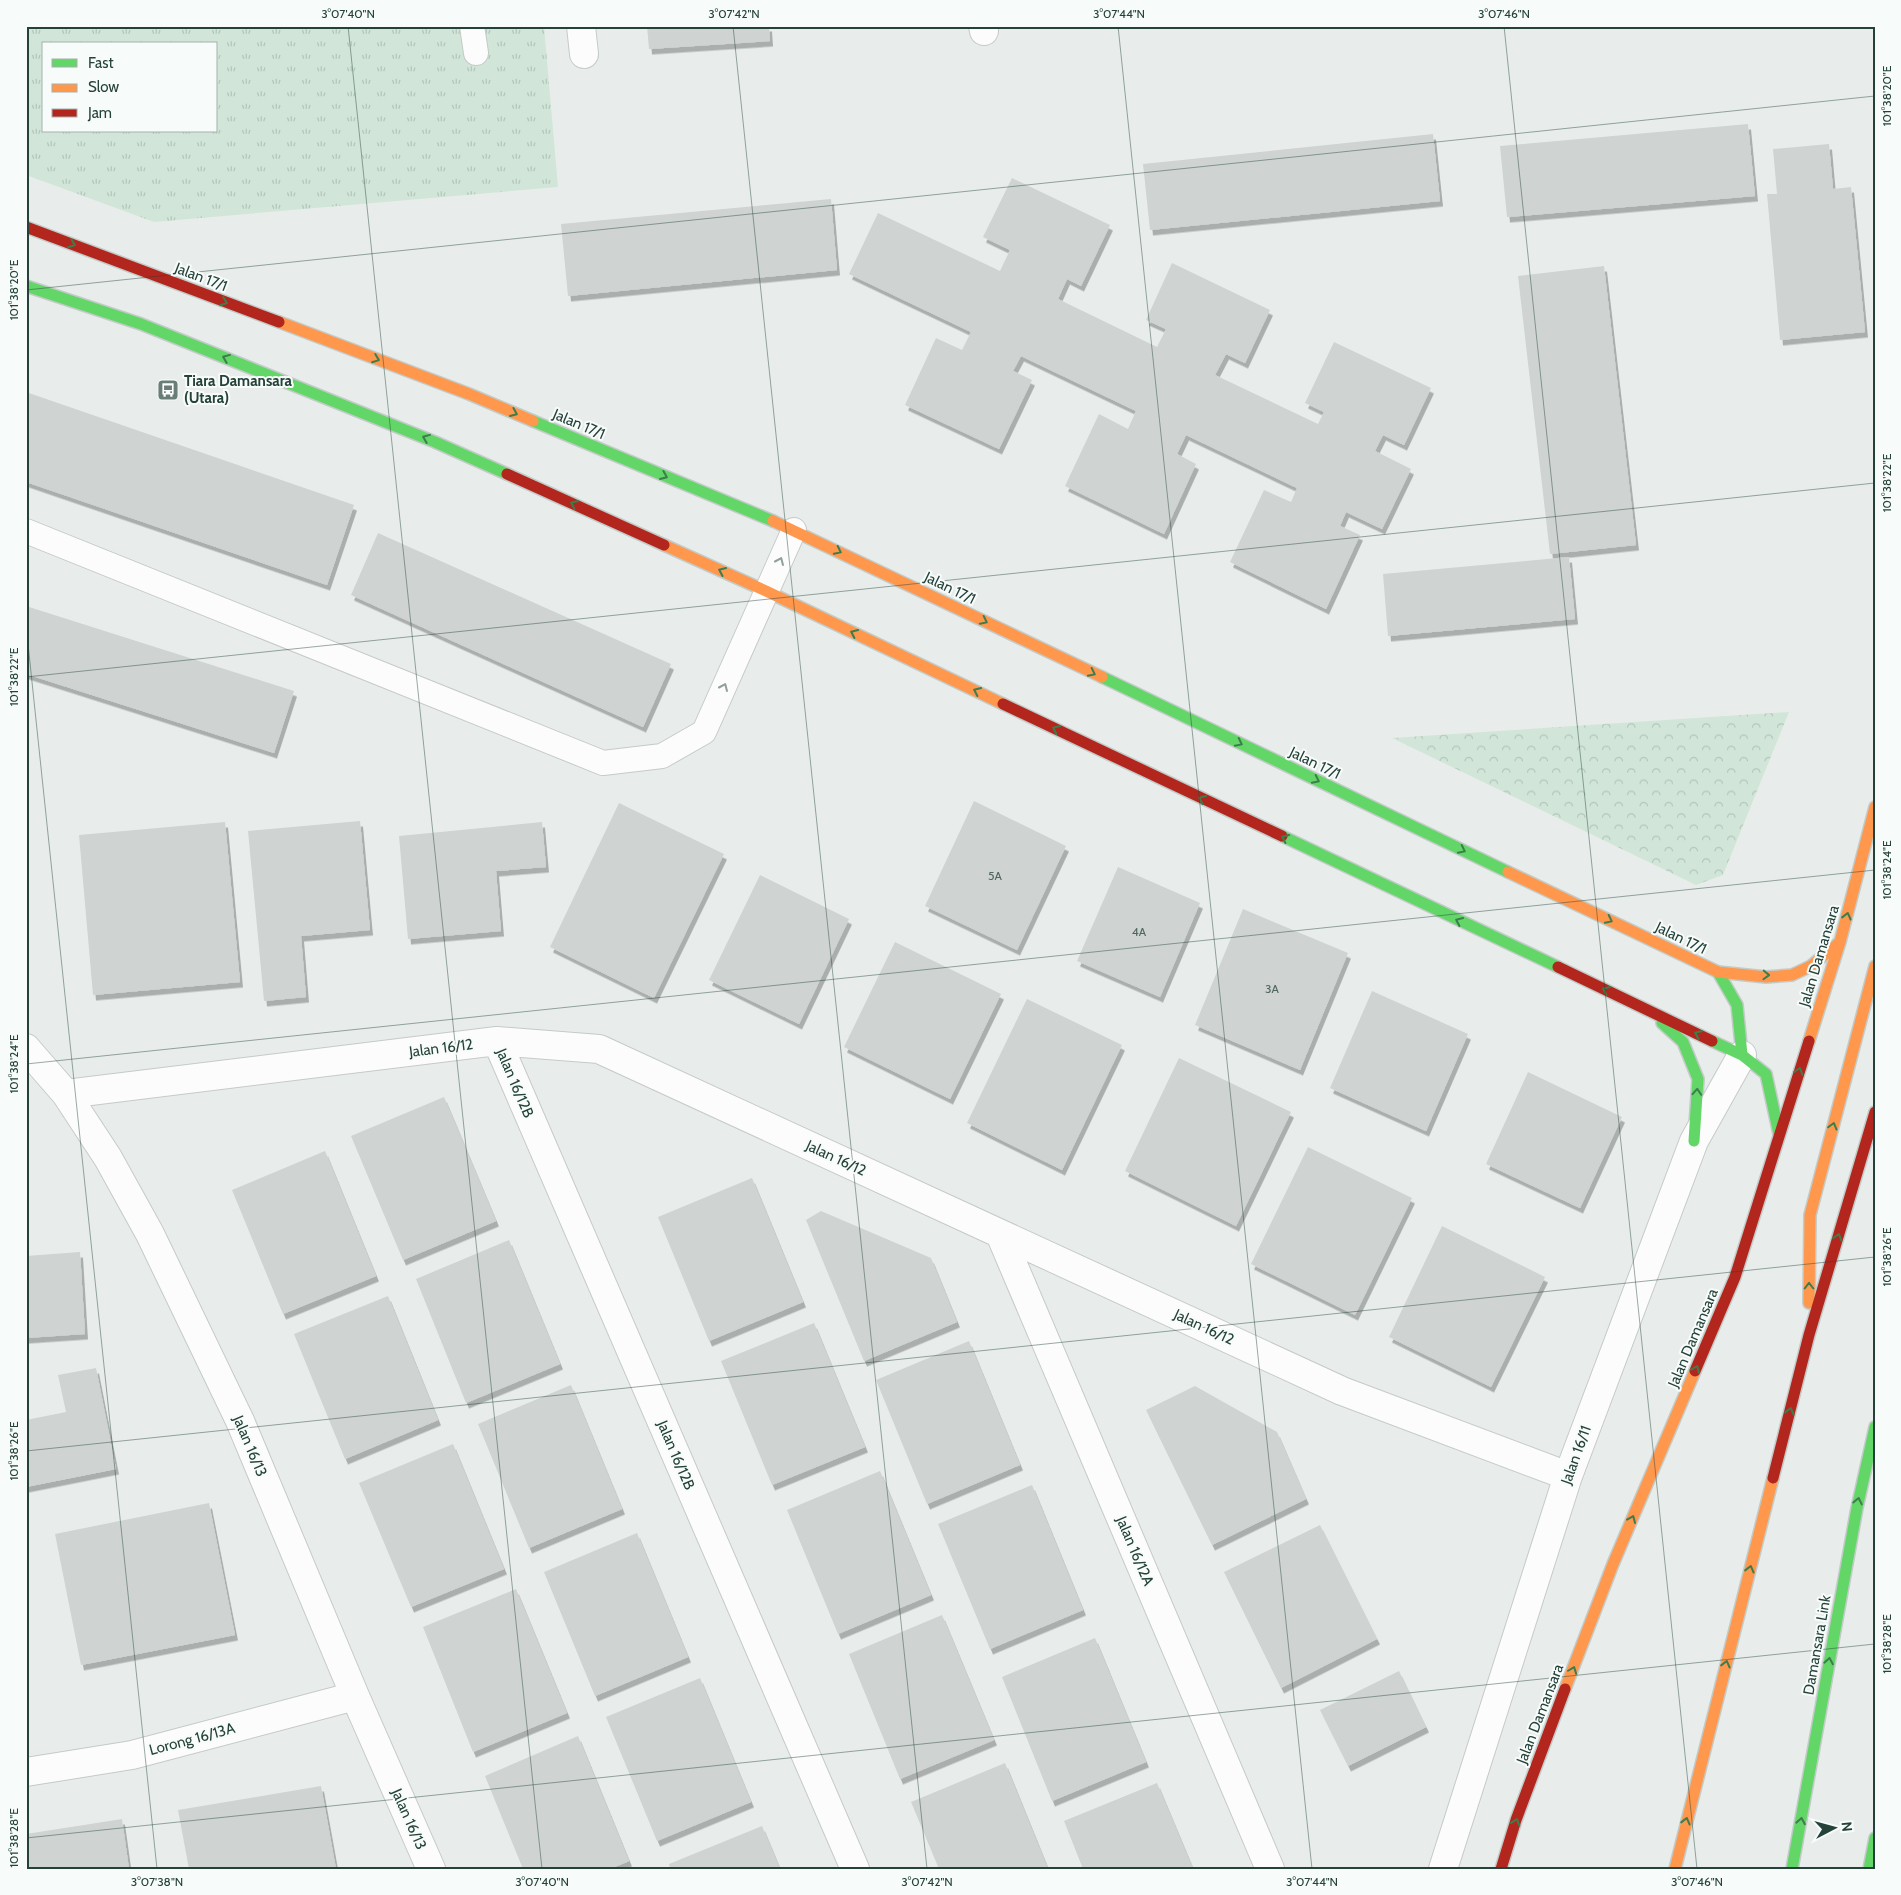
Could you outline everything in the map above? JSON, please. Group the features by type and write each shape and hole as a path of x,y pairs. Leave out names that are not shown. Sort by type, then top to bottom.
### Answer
{"main road":[{"name":"Jalan 17/1","path":"26,227 469,394 794,530 1718,972 1792,976 1815,963 1840,942"},
{"path":"26,286 141,324 435,442 766,591 1742,1055 1766,1074 1779,1134"},
{"name":"Jalan Damansara","path":"1501,1869 1516,1820 1613,1564 1735,1277 1840,942 1875,807"},
{"path":"1809,1335 1810,1215 1875,966"},
{"path":"1718,972 1737,1005 1742,1055"},
{"path":"1650,1011 1683,1042 1698,1080 1694,1140"},
{"path":"1674,1869 1809,1335 1875,1112"},
{"name":"Damansara Link","path":"1792,1869 1856,1508 1875,1427"},
{"path":"1869,1869 1875,1838"}],"street":[{"path":"581,26 584,54"},
{"name":"Jalan 16/12","path":"66,1094 497,1041 599,1049 1342,1391 1568,1476"},
{"name":"Jalan 16/12B","path":"497,1041 855,1869"},
{"name":"Jalan 16/13","path":"26,1048 66,1094 108,1158 150,1234 236,1412 355,1696 431,1869"},
{"name":"Jalan 16/11","path":"1444,1869 1568,1476 1694,1140 1742,1055"},
{"name":"Jalan 16/12A","path":"1000,1234 1270,1868"},
{"name":"Lorong 16/13A","path":"26,1772 132,1756 355,1696"}],"lane":[{"path":"472,26 476,53"},
{"path":"26,531 603,762 662,756 704,732 794,530"}],"green space":[{"path":"26,26 544,26 558,187 154,222 26,175"},
{"path":"1789,712 1723,875 1696,885 1392,738"}],"building":[{"path":"647,26 769,26 770,41 649,49"},
{"path":"1748,124 1755,196 1507,217 1500,146"},
{"path":"1433,134 1440,201 1150,230 1143,164"},
{"path":"1829,144 1833,189 1851,187 1865,332 1780,340 1767,194 1777,194 1773,149"},
{"path":"1012,178 1110,225 1081,286 1067,279 1058,299 1157,347 1166,329 1146,320 1172,263 1270,310 1245,363 1226,354 1215,375 1318,424 1324,412 1305,403 1334,342 1431,388 1404,445 1383,435 1375,451 1411,469 1382,529 1346,512 1340,526 1360,535 1326,609 1230,562 1264,490 1291,502 1297,488 1186,435 1177,454 1196,464 1164,534 1065,486 1099,414 1128,429 1136,411 1021,356 1013,371 1032,380 999,449 905,405 936,338 962,350 971,332 849,274 878,213 1000,271 1010,250 983,237"},
{"path":"831,199 837,270 568,296 561,224"},
{"path":"1604,266 1636,545 1550,554 1518,276"},
{"path":"26,392 354,505 327,585 26,482"},
{"path":"378,533 671,664 643,727 351,595"},
{"path":"1569,557 1575,619 1388,636 1383,574"},
{"path":"26,606 294,691 274,753 26,674"},
{"path":"974,801 1066,846 1017,950 925,906"},
{"path":"619,803 724,854 654,998 550,947"},
{"path":"360,821 370,930 301,936 306,997 264,1001 248,831"},
{"path":"225,822 240,982 93,995 79,835"},
{"path":"542,822 546,867 496,871 501,931 408,939 399,836"},
{"path":"1118,867 1200,903 1160,997 1077,961"},
{"path":"760,875 849,919 799,1024 709,980"},
{"path":"1243,909 1348,953 1300,1070 1195,1025"},
{"path":"895,942 1001,994 950,1099 844,1047"},
{"path":"1372,991 1468,1034 1426,1131 1330,1088"},
{"path":"1027,999 1122,1045 1062,1170 967,1123"},
{"path":"1179,1058 1291,1112 1236,1226 1125,1171"},
{"path":"1528,1072 1622,1117 1580,1208 1486,1164"},
{"path":"444,1097 496,1221 403,1260 351,1136"},
{"path":"1308,1147 1412,1198 1355,1315 1251,1264"},
{"path":"325,1151 376,1276 283,1314 232,1190"},
{"path":"752,1178 803,1302 709,1341 658,1217"},
{"path":"821,1211 931,1258 957,1322 864,1361 806,1220"},
{"path":"1442,1226 1545,1277 1491,1387 1389,1337"},
{"path":"509,1240 560,1364 466,1403 416,1279"},
{"path":"80,1252 85,1334 26,1338 26,1256"},
{"path":"388,1296 438,1420 345,1459 294,1334"},
{"path":"814,1323 865,1447 772,1485 721,1361"},
{"path":"969,1341 1020,1465 927,1504 876,1380"},
{"path":"96,1368 116,1469 26,1487 26,1420 66,1412 58,1375"},
{"path":"571,1385 622,1509 529,1548 478,1424"},
{"path":"1195,1386 1277,1432 1306,1499 1212,1545 1146,1410"},
{"path":"453,1444 504,1569 411,1607 359,1483"},
{"path":"880,1471 931,1595 838,1634 787,1510"},
{"path":"1032,1485 1083,1610 990,1649 938,1524"},
{"path":"209,1503 235,1635 81,1665 55,1534"},
{"path":"1320,1525 1377,1639 1281,1688 1224,1572"},
{"path":"637,1533 688,1657 595,1696 544,1572"},
{"path":"516,1589 567,1713 473,1752 423,1627"},
{"path":"942,1615 994,1740 900,1779 849,1654"},
{"path":"1095,1638 1146,1762 1052,1801 1002,1677"},
{"path":"1399,1671 1426,1727 1348,1766 1320,1710"},
{"path":"700,1678 751,1802 657,1841 606,1717"},
{"path":"578,1736 629,1861 610,1869 523,1869 485,1776"},
{"path":"1005,1763 1048,1869 939,1869 911,1802"},
{"path":"1157,1783 1193,1869 1083,1869 1064,1821"},
{"path":"321,1786 336,1869 189,1869 178,1810"},
{"path":"122,1819 129,1869 26,1869 26,1834"},
{"path":"762,1826 780,1869 670,1869 669,1864"}],"traffic: fast":[{"path":"26,286 141,324 435,442 507,474"},
{"path":"533,421 773,521"},
{"path":"1102,677 1508,872"},
{"path":"1282,836 1558,967"},
{"path":"1718,972 1737,1005 1742,1055"},
{"path":"1662,1023 1683,1042 1698,1079 1694,1141"},
{"path":"1712,1041 1742,1055 1766,1074 1779,1134"},
{"path":"1792,1869 1857,1508 1875,1427"},
{"path":"1869,1869 1875,1838"}],"traffic: slow":[{"path":"279,322 469,394 533,421"},
{"path":"773,521 1102,677"},
{"path":"664,545 766,591 1003,704"},
{"path":"1809,1041 1840,942 1875,807"},
{"path":"1508,872 1718,972 1766,977 1792,975 1811,966 1840,942"},
{"path":"1809,1303 1810,1215 1875,966"},
{"path":"1565,1689 1613,1564 1695,1371"},
{"path":"1675,1869 1773,1478"}],"traffic: jam":[{"path":"26,227 279,322"},
{"path":"507,474 664,545"},
{"path":"1003,704 1282,836"},
{"path":"1558,967 1712,1041"},
{"path":"1695,1371 1735,1277 1809,1041"},
{"path":"1773,1478 1809,1335 1875,1112"},
{"path":"1501,1869 1516,1820 1565,1689"}],"place":[{"name":"Tiara Damansara (Utara)","path":"168,390"}]}
